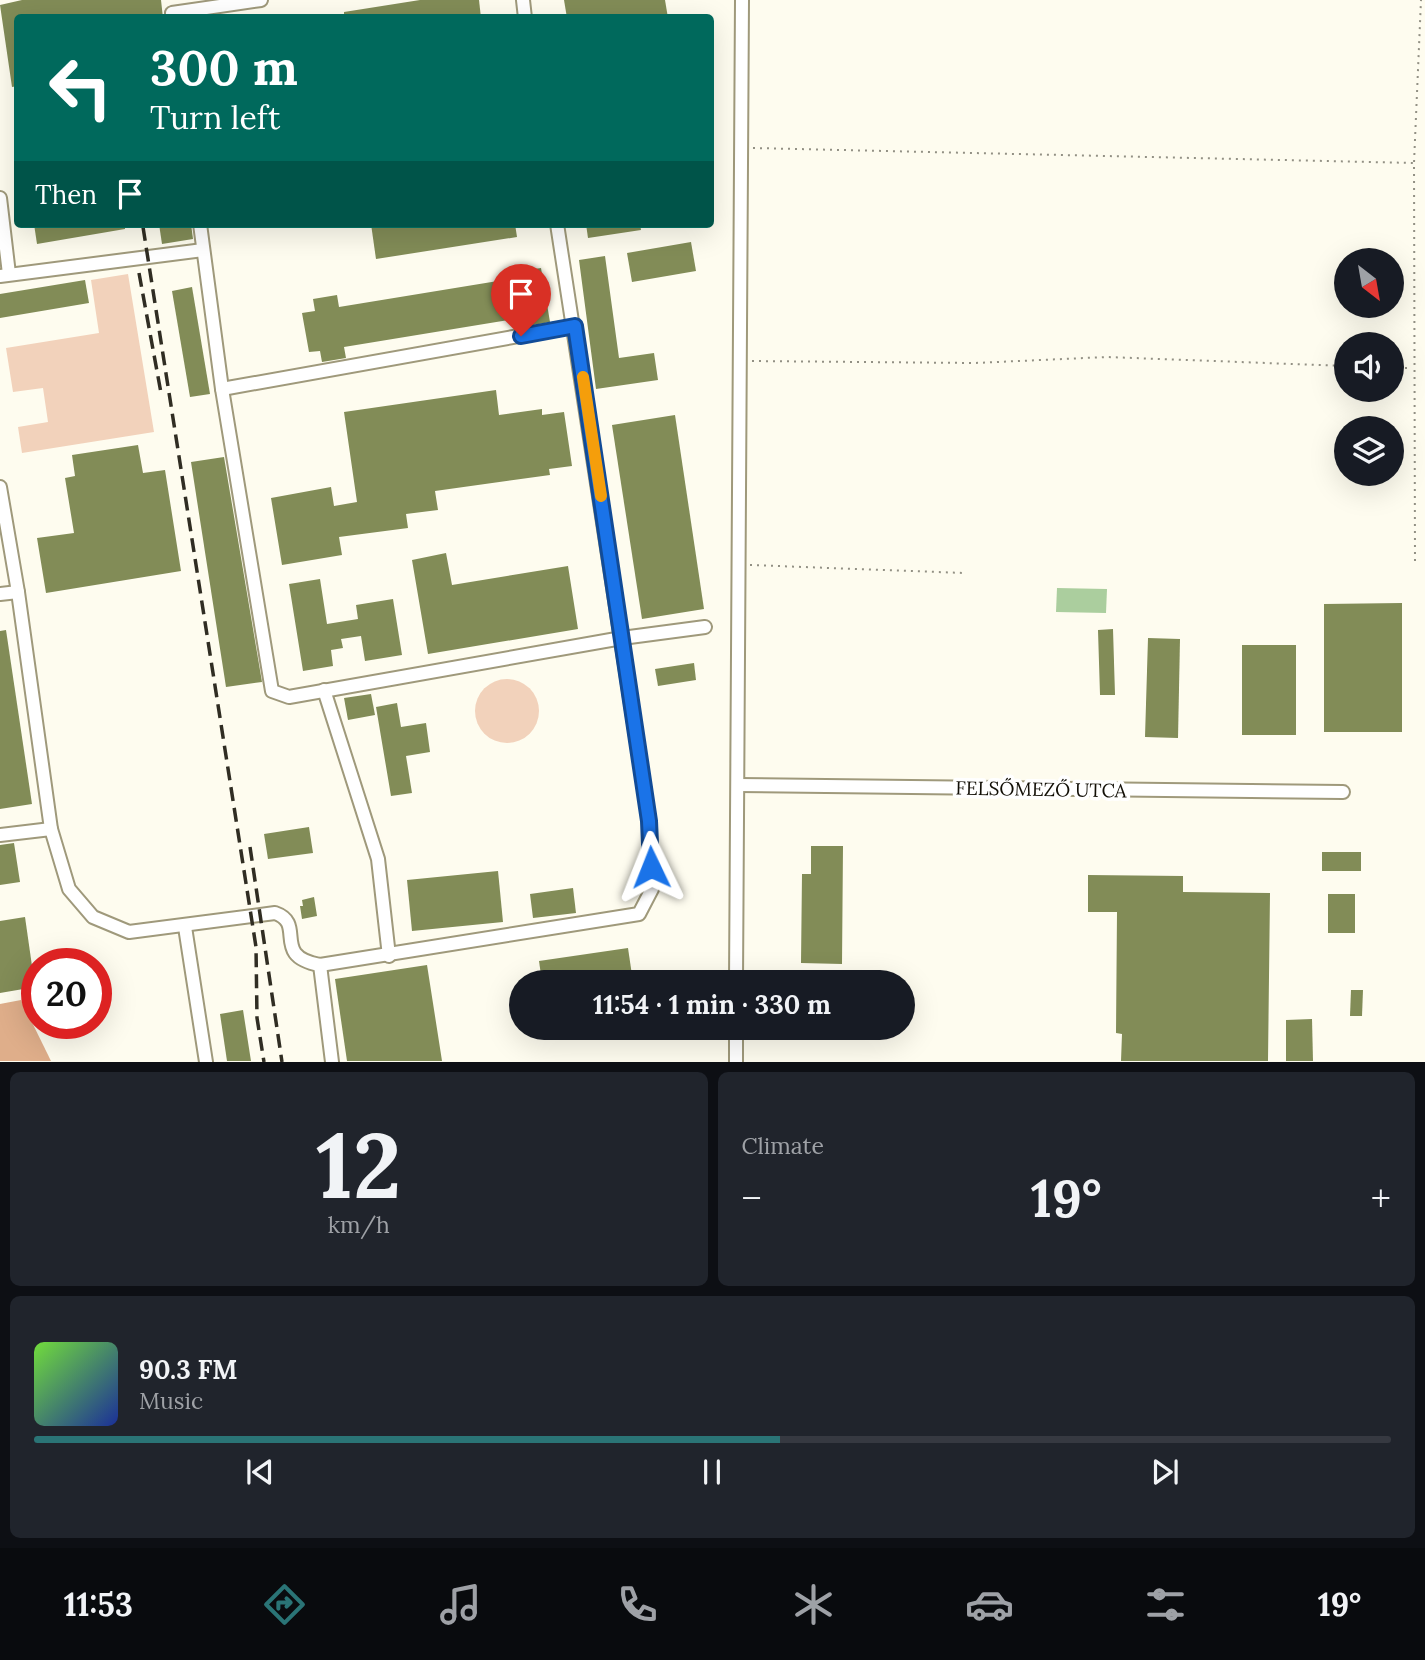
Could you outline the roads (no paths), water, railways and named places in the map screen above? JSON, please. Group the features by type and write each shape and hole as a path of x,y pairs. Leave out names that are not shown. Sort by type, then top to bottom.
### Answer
{"street":[{"path":"172,14 261,0"},
{"path":"736,970 742,0"},
{"path":"0,198 5,275 203,250"},
{"path":"200,228 222,389 272,691 289,697 622,638 705,627"},
{"path":"0,487 18,592 51,829 69,889 93,916 129,932 185,927 275,913 283,916 289,925 292,951 297,959 320,965 389,957 639,914 652,889 649,821 575,326 558,228"},
{"path":"222,389 575,326"},
{"path":"0,594 18,592"},
{"path":"324,690 379,859 389,957"},
{"name":"FELSŐMEZŐ UTCA","path":"738,785 1343,792"},
{"path":"0,835 51,829"},
{"path":"185,927 206,1062"},
{"path":"320,965 332,1062"},
{"path":"736,1040 736,1062"}],"railway":[{"path":"143,228 256,947 257,1018 264,1062"},
{"path":"139,273 161,393"},
{"path":"250,847 282,1062"}]}
